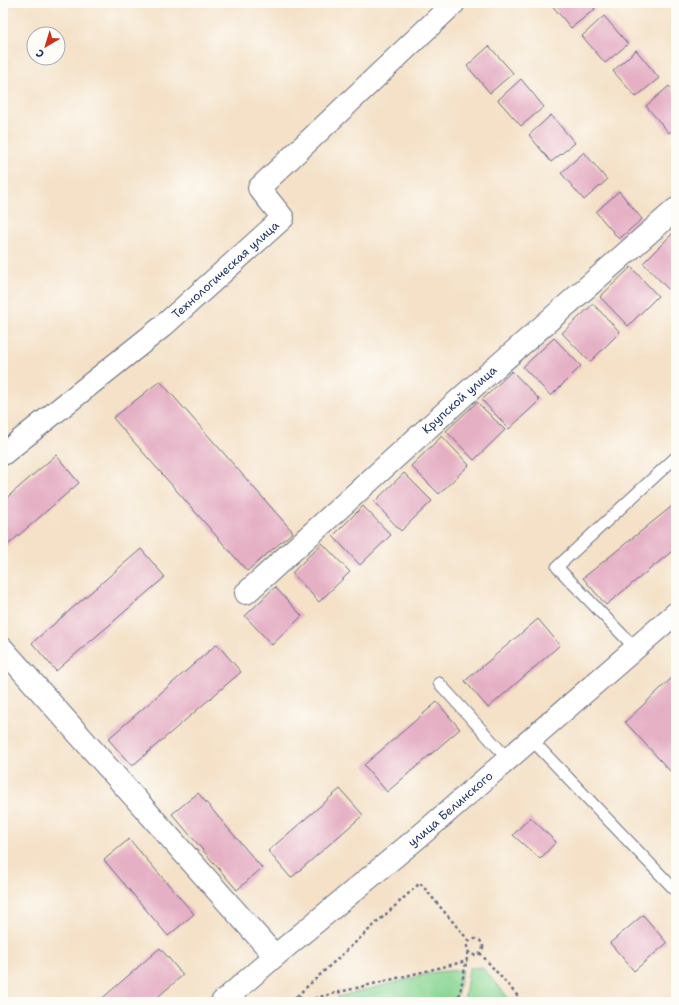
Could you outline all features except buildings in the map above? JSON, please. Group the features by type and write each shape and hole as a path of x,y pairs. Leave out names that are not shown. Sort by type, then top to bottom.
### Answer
{"street":[{"name":"Технологическая улица","path":"3,454 162,327 283,218 259,188 454,3"},
{"name":"Крупской улица","path":"246,593 462,398 676,209"},
{"name":"улица Белинского","path":"222,1002 422,834 676,613"},
{"path":"3,650 275,956"}],"lane":[{"path":"635,648 557,567 676,457"},
{"path":"440,683 508,759"},
{"path":"531,739 676,891"}],"path":[{"path":"290,1002 420,883 469,941"},
{"path":"458,1002 467,961 467,944 473,939 477,939 481,942 483,945 480,953 472,955 468,953"},
{"path":"480,953 523,1002"},
{"path":"298,995 303,1002 467,961"},
{"path":"295,1002 298,995"}],"green space":[{"path":"482,967 512,1002 464,1002 469,968"},
{"path":"462,970 456,1002 341,1002 337,997 436,972"}]}
